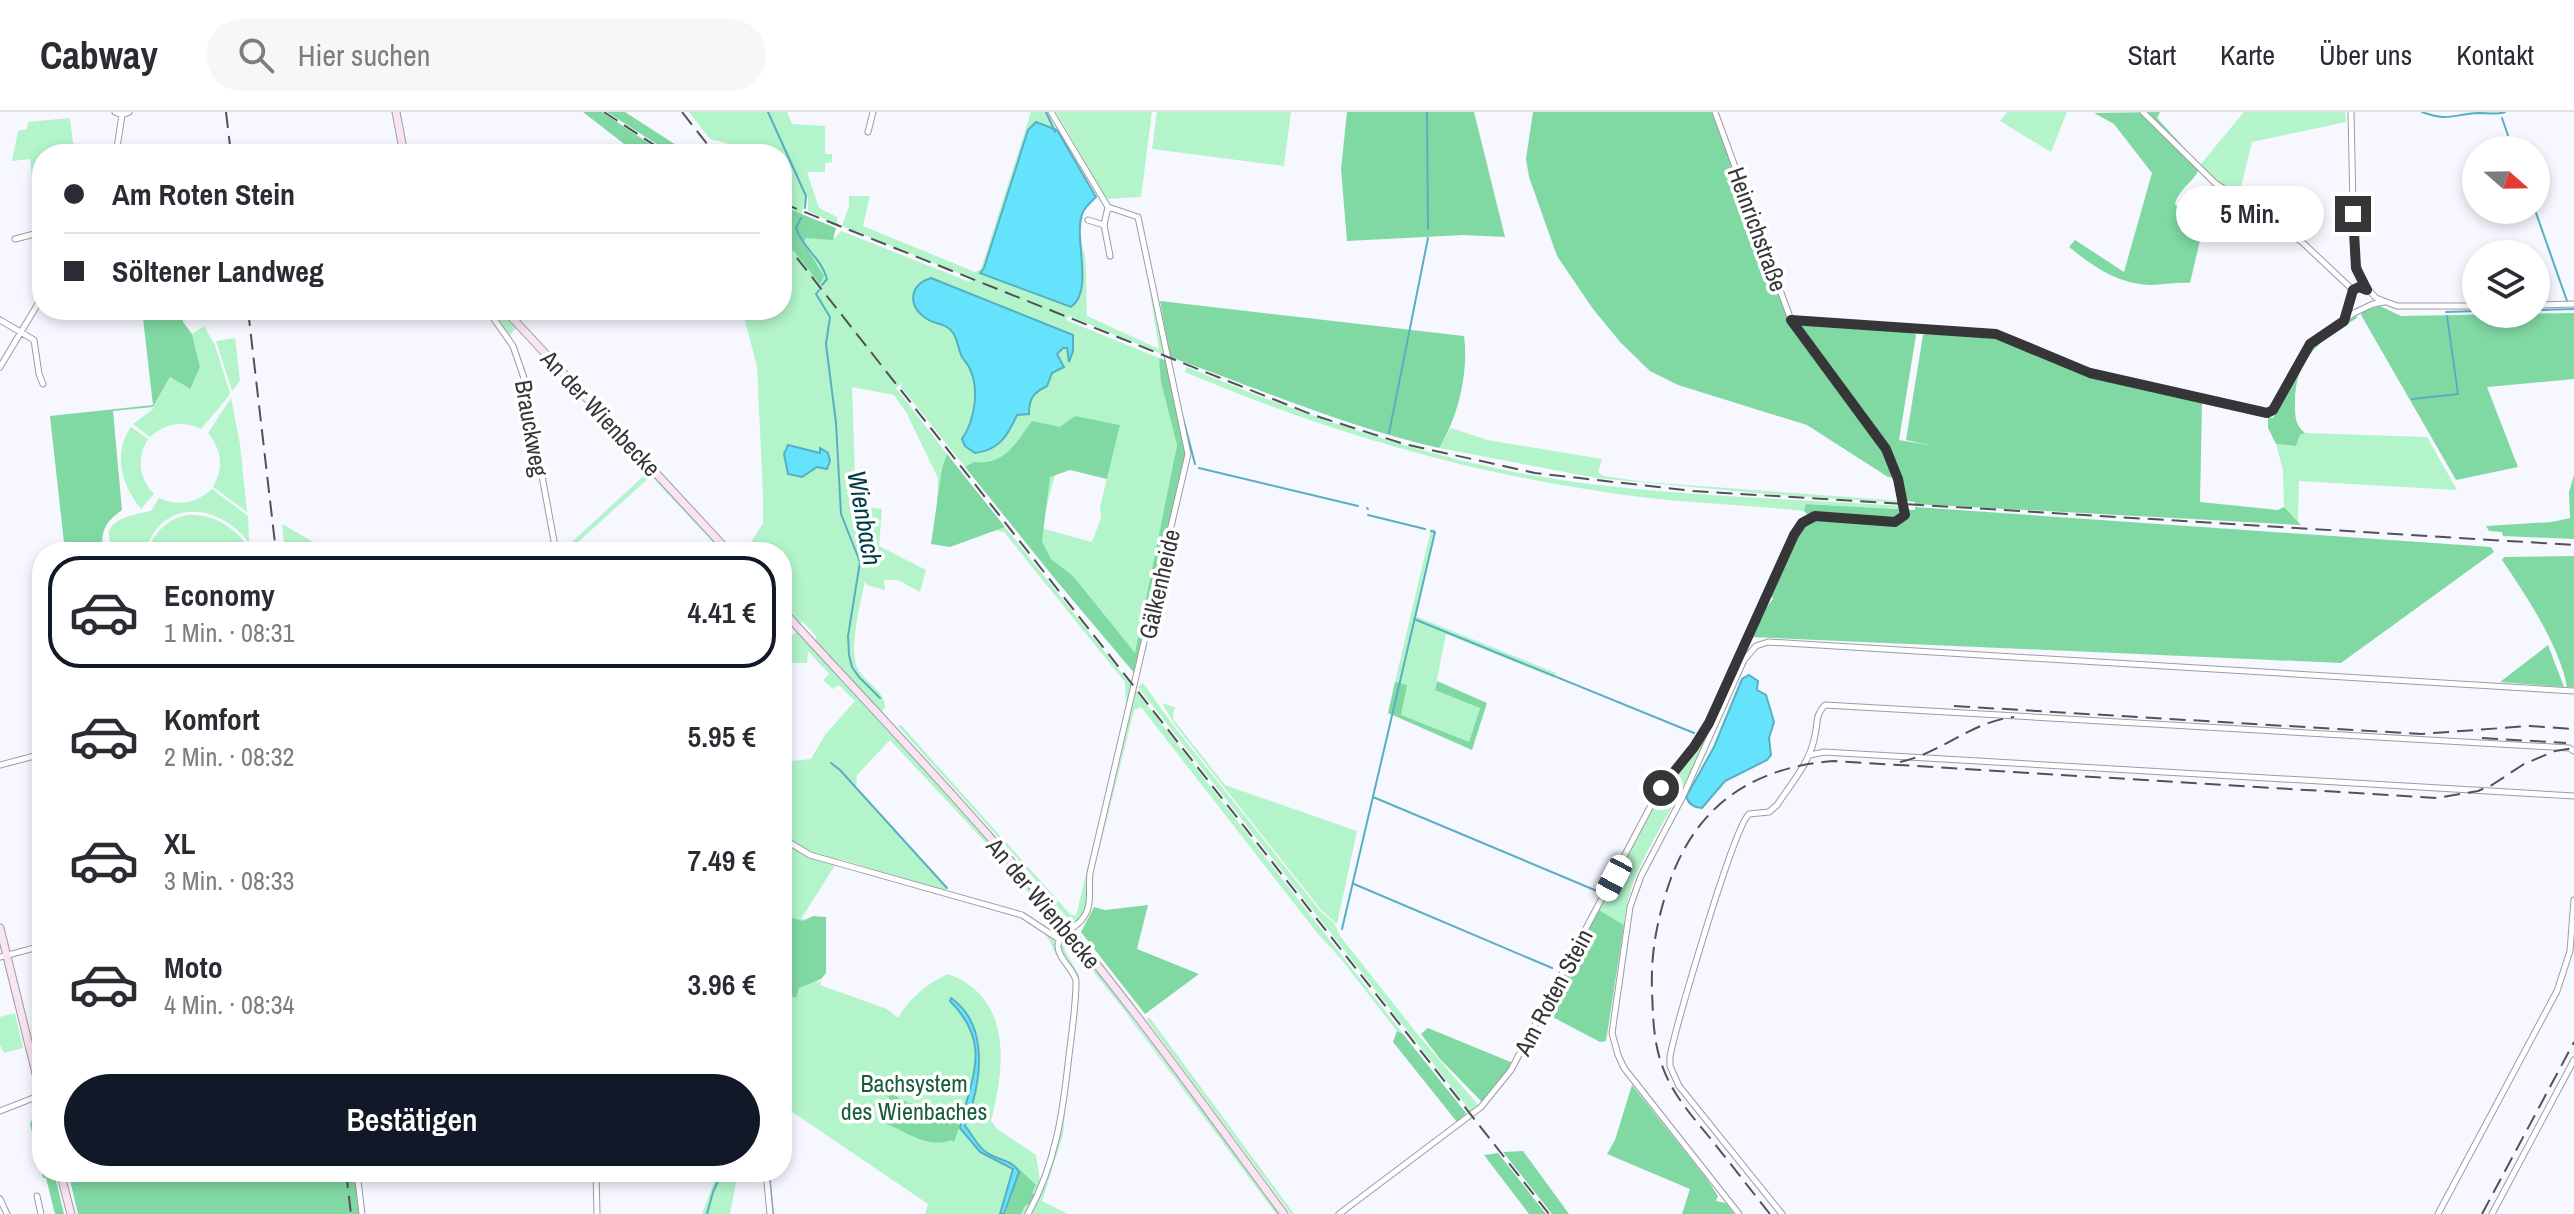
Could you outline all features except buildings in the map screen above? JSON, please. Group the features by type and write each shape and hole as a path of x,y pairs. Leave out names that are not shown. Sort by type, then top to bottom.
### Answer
{"street":[{"path":"116,144 118,113 129,112"},
{"path":"396,112 402,144"},
{"path":"868,132 873,112"},
{"path":"1051,112 1108,207 1104,225 1110,256"},
{"name":"Heinrichstraße","path":"1715,112 1791,320 1886,449 1905,505"},
{"path":"2143,112 2215,183 2292,234 2353,290 2357,312"},
{"path":"2351,112 2354,255 2357,272 2367,290"},
{"name":"Gälkenheide","path":"1060,940 1081,921 1087,911 1090,873 1188,454 1138,217 1108,207"},
{"path":"1088,220 1104,225"},
{"path":"15,239 32,235"},
{"path":"2344,321 2353,290 2359,287 2384,302"},
{"path":"1791,320 1996,334 2090,373 2267,413 2273,410 2310,344 2357,312 2384,302 2411,307 2462,306"},
{"path":"2550,305 2574,304"},
{"path":"0,367 32,314"},
{"path":"0,320 34,340 43,384"},
{"name":"Brauckweg","path":"495,320 513,346 524,378 554,542"},
{"name":"An der Wienbecke","path":"514,320 720,542"},
{"name":"Am Roten Stein","path":"1339,1214 1481,1107 1511,1070 1656,796 1709,723 1799,526 1820,516 1895,522 1904,517 1905,505"},
{"name":"An der Wienbecke","path":"792,621 994,841 1070,931 1284,1214"},
{"path":"1739,1214 1624,1068 1612,1033 1630,907 1641,876 1683,796 1744,660 1756,646 1768,642 2574,691"},
{"path":"1782,1214 1679,1086 1672,1072 1670,1056 1742,822 1749,814 1769,812 1777,805 1809,755 1819,711 1825,705 2572,749"},
{"path":"1814,739 1824,752"},
{"path":"1809,755 1824,752 2574,796"},
{"path":"0,765 32,757"},
{"path":"792,844 816,857 1022,915 1060,940 1060,953 1074,972 1076,981 1064,1108 1048,1173 1028,1214"},
{"path":"2438,1214 2557,991 2568,961 2574,900"},
{"path":"0,928 3,956 32,1061"},
{"path":"3,956 32,949"},
{"path":"2492,1214 2574,1060"},
{"path":"0,1111 32,1100"},
{"path":"63,1182 71,1214"},
{"path":"358,1182 362,1214"},
{"path":"596,1182 597,1214"},
{"path":"767,1182 770,1214"},
{"path":"37,1196 41,1214"},
{"path":"0,1199 7,1214"}],"green space":[{"path":"583,112 602,112 650,144 624,144"},
{"path":"607,112 625,112 675,144 657,144"},
{"name":"Bachsystem des Wienbaches","path":"689,112 787,112 792,124 825,126 825,154 832,154 832,162 825,163 825,172 807,172 819,208 837,217 838,225 808,211 808,195 800,218 801,225 835,238 841,231 970,282 971,278 842,226 849,196 870,196 863,226 975,272 981,269 1031,112 1047,112 1057,130 1036,122 1028,130 985,267 992,256 1018,171 1057,146 1060,138 1095,196 1081,210 1078,226 1086,264 1087,316 1159,349 1149,287 1164,355 1069,316 1066,320 1159,358 1175,434 1177,445 1135,654 1073,577 1051,559 1042,541 1042,529 1038,541 1032,545 970,465 965,467 901,387 903,382 896,388 947,454 942,468 937,516 938,478 906,412 894,395 852,387 856,506 882,509 879,546 926,570 920,592 898,580 884,580 885,590 867,585 865,581 854,652 859,671 884,701 885,707 878,719 998,850 1064,928 1064,932 1053,935 1029,917 956,895 1026,915 1055,934 1060,929 987,844 890,740 857,775 856,788 947,888 945,891 839,859 801,919 821,921 823,977 815,983 821,981 820,985 887,1009 898,1018 919,992 948,974 969,985 984,999 994,1017 1001,1057 991,1121 997,1129 1036,1155 1040,1180 1056,1135 1063,1097 1060,1127 1040,1188 1036,1196 1032,1194 1031,1197 1037,1200 1052,1164 1064,1117 1077,974 1060,947 1064,938 1071,937 1280,1214 1276,1214 1069,941 1064,949 1079,975 1063,1135 1042,1201 1068,1214 925,1214 928,1204 792,1112 792,761 811,759 825,735 855,701 839,685 833,689 823,680 829,674 808,651 807,663 792,663 792,636 800,633 859,697 862,694 816,643 816,636 802,621 800,625 792,617 792,542 751,542 763,523 763,495 757,366 745,320 792,320 792,144 727,143 710,139","holes":["1078,417 1120,425 1100,507 1101,518 1092,542 1041,528 1069,421"]},
{"path":"1056,112 1152,112 1141,197 1107,199"},
{"path":"1157,112 1291,112 1284,166 1152,149"},
{"path":"1347,112 1474,112 1505,237 1463,235 1347,241 1341,169"},
{"path":"1533,112 1713,112 1789,322 1913,331 1916,335 1899,440 1928,445 1906,440 1923,335 1927,332 1994,336 2088,376 2202,402 2200,502 2278,510 2284,507 2301,525 1915,504 1907,501 1900,478 1888,477 1807,425 1678,385 1650,371 1593,309 1557,256 1529,177 1526,159"},
{"path":"2007,112 2067,112 2051,152 2000,121"},
{"path":"2160,112 2157,118 2200,165 2175,204 2180,211 2182,232 2201,236 2190,283 2151,285 2117,278 2097,268 2069,247 2075,240 2124,272 2152,173 2114,124 2094,113"},
{"path":"2244,112 2345,112 2346,122 2252,142 2239,195 2200,165"},
{"path":"70,118 75,144 32,144 32,177 30,159 12,161 18,131 27,129 28,122"},
{"path":"792,210 836,228 833,240 806,238 803,242 824,276 820,284 792,249"},
{"path":"1160,301 1464,336 1463,379 1452,423 1439,448 1337,418 1170,357"},
{"path":"2380,306 2401,316 2462,315 2462,328 2550,328 2550,313 2574,313 2574,379 2487,387 2518,467 2456,480 2361,315 2363,311"},
{"path":"2356,315 2357,318 2312,352 2299,374 2295,413 2297,424 2305,433 2300,435 2296,446 2276,444 2268,428 2268,417 2273,418 2305,357 2321,337"},
{"path":"143,320 183,320 192,334 200,367 190,389 170,377 153,407 113,411 122,510 105,528 102,542 64,542 50,416 153,405"},
{"path":"496,320 510,320 716,542 651,476 578,542 572,542 649,471 516,328 510,335"},
{"path":"204,326 215,345 230,393 201,429 174,424 150,437 133,424 152,410 170,377 189,389 200,367 192,334"},
{"path":"235,338 240,381 232,391 216,341"},
{"path":"1159,358 1165,360 1187,455 1135,674 965,467 974,462 1001,457 1015,445 1032,421 1060,427 1075,416 1120,425 1107,479 1070,470 1050,477 1042,541 1051,559 1073,576 1135,653 1177,445 1161,382"},
{"path":"1187,367 1389,441 1493,468 1637,489 1901,506 1901,509 1807,504 1804,511 1635,496 1556,484 1447,461 1341,430 1185,372"},
{"path":"231,398 240,444 247,512 213,487 219,473 220,459 208,433"},
{"path":"131,427 148,439 141,468 154,494 141,509 124,480 122,470 122,448"},
{"path":"1451,428 1487,440 1602,459 1598,472 1603,476 1901,503 1597,478 1439,448"},
{"path":"2300,435 2427,437 2457,490 2299,481 2298,521 2284,507 2283,470 2276,444 2296,446"},
{"path":"947,454 1005,527 950,547 931,544 942,468"},
{"path":"2574,475 2574,539 2503,536 2502,532 2489,531 2486,526 2570,518 2569,492"},
{"path":"212,489 248,516 249,542 219,518 195,512 171,517 160,525 149,542 110,542 111,527 124,518 151,511 159,498 187,502 200,498"},
{"path":"1806,504 1915,510 1915,507 2491,547 2494,552 2341,663 1752,637 1773,599 1771,595 1805,522 1811,518 1804,511"},
{"path":"186,515 206,517 232,529 244,542 152,542 172,520"},
{"path":"282,524 314,542 284,542"},
{"path":"1005,527 1132,686 1126,708 1125,682 1004,532 995,530"},
{"path":"1431,529 1435,529 1415,616 1556,673 1554,678 1446,634 1435,689 1480,707 1469,743 1400,715 1395,682"},
{"path":"2574,556 2574,687 2567,687 2549,638 2502,560 2504,557"},
{"path":"2548,645 2564,687 2500,682"},
{"path":"1437,681 1487,703 1472,750 1388,713 1395,682 1407,685 1401,715 1469,742 1480,708 1435,690"},
{"path":"1143,683 1321,912 1334,923 1340,936 1419,1036 1479,1106 1471,1112 1138,687"},
{"path":"1136,691 1403,1034 1397,1031 1318,934 1141,707 1134,710 1099,852"},
{"path":"1162,703 1177,708 1174,709 1173,719 1225,785 1357,831 1337,924 1322,911 1175,725"},
{"path":"901,725 1070,914 1076,916 1091,854 1090,892 1084,911 1073,925 898,726"},
{"path":"1708,728 1710,730 1692,769 1637,873 1626,907 1624,925 1599,910 1660,793"},
{"path":"1148,905 1137,949 1199,974 1145,1014 1081,932 1094,907 1105,910"},
{"path":"1599,910 1624,925 1606,1041 1600,1042 1545,1013"},
{"path":"813,916 826,917 826,973 821,979 799,988 796,998 792,997 792,918 803,921"},
{"path":"1045,933 1055,941 1059,956 1074,975 1071,1028 1073,980"},
{"path":"15,1013 23,1048 4,1053 0,1045 0,1017"},
{"path":"1149,1017 1294,1214 1147,1020"},
{"path":"1428,1028 1513,1063 1482,1102 1440,1059 1421,1034"},
{"path":"1397,1031 1403,1034 1466,1113 1457,1122 1393,1042"},
{"path":"1632,1085 1707,1179 1718,1196 1716,1201 1726,1203 1734,1214 1682,1214 1690,1189 1607,1154 1615,1140"},
{"path":"876,1087 885,1087 901,1100 918,1106 922,1112 956,1122 960,1125 954,1142 926,1141 885,1123 884,1115 892,1107 889,1098"},
{"path":"1523,1151 1569,1214 1552,1214 1503,1152"},
{"path":"1498,1153 1546,1214 1529,1214 1484,1155"},
{"path":"1017,1167 1036,1185 1032,1193 1036,1196 1031,1206 1026,1204 1021,1214 1006,1214 1015,1184"},
{"path":"47,1182 56,1182 64,1214 55,1214"},
{"path":"70,1182 357,1182 360,1214 78,1214"},
{"path":"714,1182 736,1182 730,1214 702,1214"}],"water":[{"path":"1036,122 1057,130 1096,197 1084,210 1080,222 1081,288 1078,299 1071,307 980,273 1028,130"},
{"path":"931,278 1073,335 1069,362 1067,348 1063,348 1057,354 1064,367 1052,373 1047,386 1033,397 1029,414 1017,415 1010,430 990,449 975,453 965,446 962,439 973,413 975,394 972,375 955,336 948,327 930,321 916,308 915,291"},
{"path":"788,445 820,453 820,448 828,453 830,461 827,469 817,467 802,477 788,474 784,454"},
{"path":"1749,675 1758,681 1757,690 1766,695 1774,722 1769,738 1771,755 1725,781 1702,808 1694,806 1686,797 1714,747 1742,679"},
{"path":"951,998 970,1019 978,1046 976,1088 965,1126 983,1149 1013,1165 1019,1172 1004,1214 1000,1214 1013,1169 980,1152 960,1128 973,1078 975,1048 972,1033 950,1001"}],"waterway":[{"name":"Wienbach","path":"768,112 782,144"},
{"path":"1046,112 1055,132"},
{"path":"1427,112 1428,229"},
{"path":"2422,112 2445,117 2505,112"},
{"path":"2502,118 2508,136"},
{"name":"Wienbach","path":"792,165 806,196 805,208"},
{"name":"Wienbach","path":"801,218 796,228 824,272 827,279 822,285"},
{"path":"2540,224 2567,301"},
{"path":"1389,433 1428,238"},
{"name":"Wienbach","path":"819,290 816,294 830,317 826,344 836,423 841,514 860,562 848,636 849,655 859,677 880,698"},
{"path":"2550,310 2574,309"},
{"path":"2446,312 2462,311"},
{"path":"2412,399 2458,394 2447,316"},
{"path":"1183,418 1195,464"},
{"path":"1199,468 1358,506"},
{"path":"1368,515 1425,529"},
{"path":"1342,929 1435,532 1431,531"},
{"path":"1414,619 1694,733"},
{"path":"831,763 947,888"},
{"path":"1373,797 1597,891"},
{"path":"1354,884 1552,968"},
{"path":"707,1214 718,1182"},
{"path":"770,1182 773,1214"}],"railway":[{"path":"226,112 230,144"},
{"path":"604,112 653,144"},
{"path":"682,112 707,144"},
{"path":"792,207 1313,415 1404,444 1535,473 1693,491 2574,545"},
{"path":"792,252 1549,1214"},
{"path":"249,320 275,542"},
{"path":"1954,706 2421,734 2529,726 2574,729"},
{"path":"1900,762 1929,752 1984,725 2014,717"},
{"path":"2482,738 2566,743"},
{"path":"1770,1214 1672,1087 1663,1068 1654,1029 1654,945 1675,869 1688,843 1705,820 1724,800 1747,785 1773,773 1834,761 2437,798 2478,791 2524,764 2555,751 2574,748"},
{"path":"2482,1214 2574,1042"},
{"path":"347,1182 351,1214"}],"route":[{"path":"1661,788 1703,735 1802,523 1820,516 1895,522 1905,515 1898,479 1886,449 1791,320 1996,334 2090,373 2267,413 2273,410 2310,344 2344,321 2353,290 2359,287 2367,290 2356,268 2353,214"}]}
